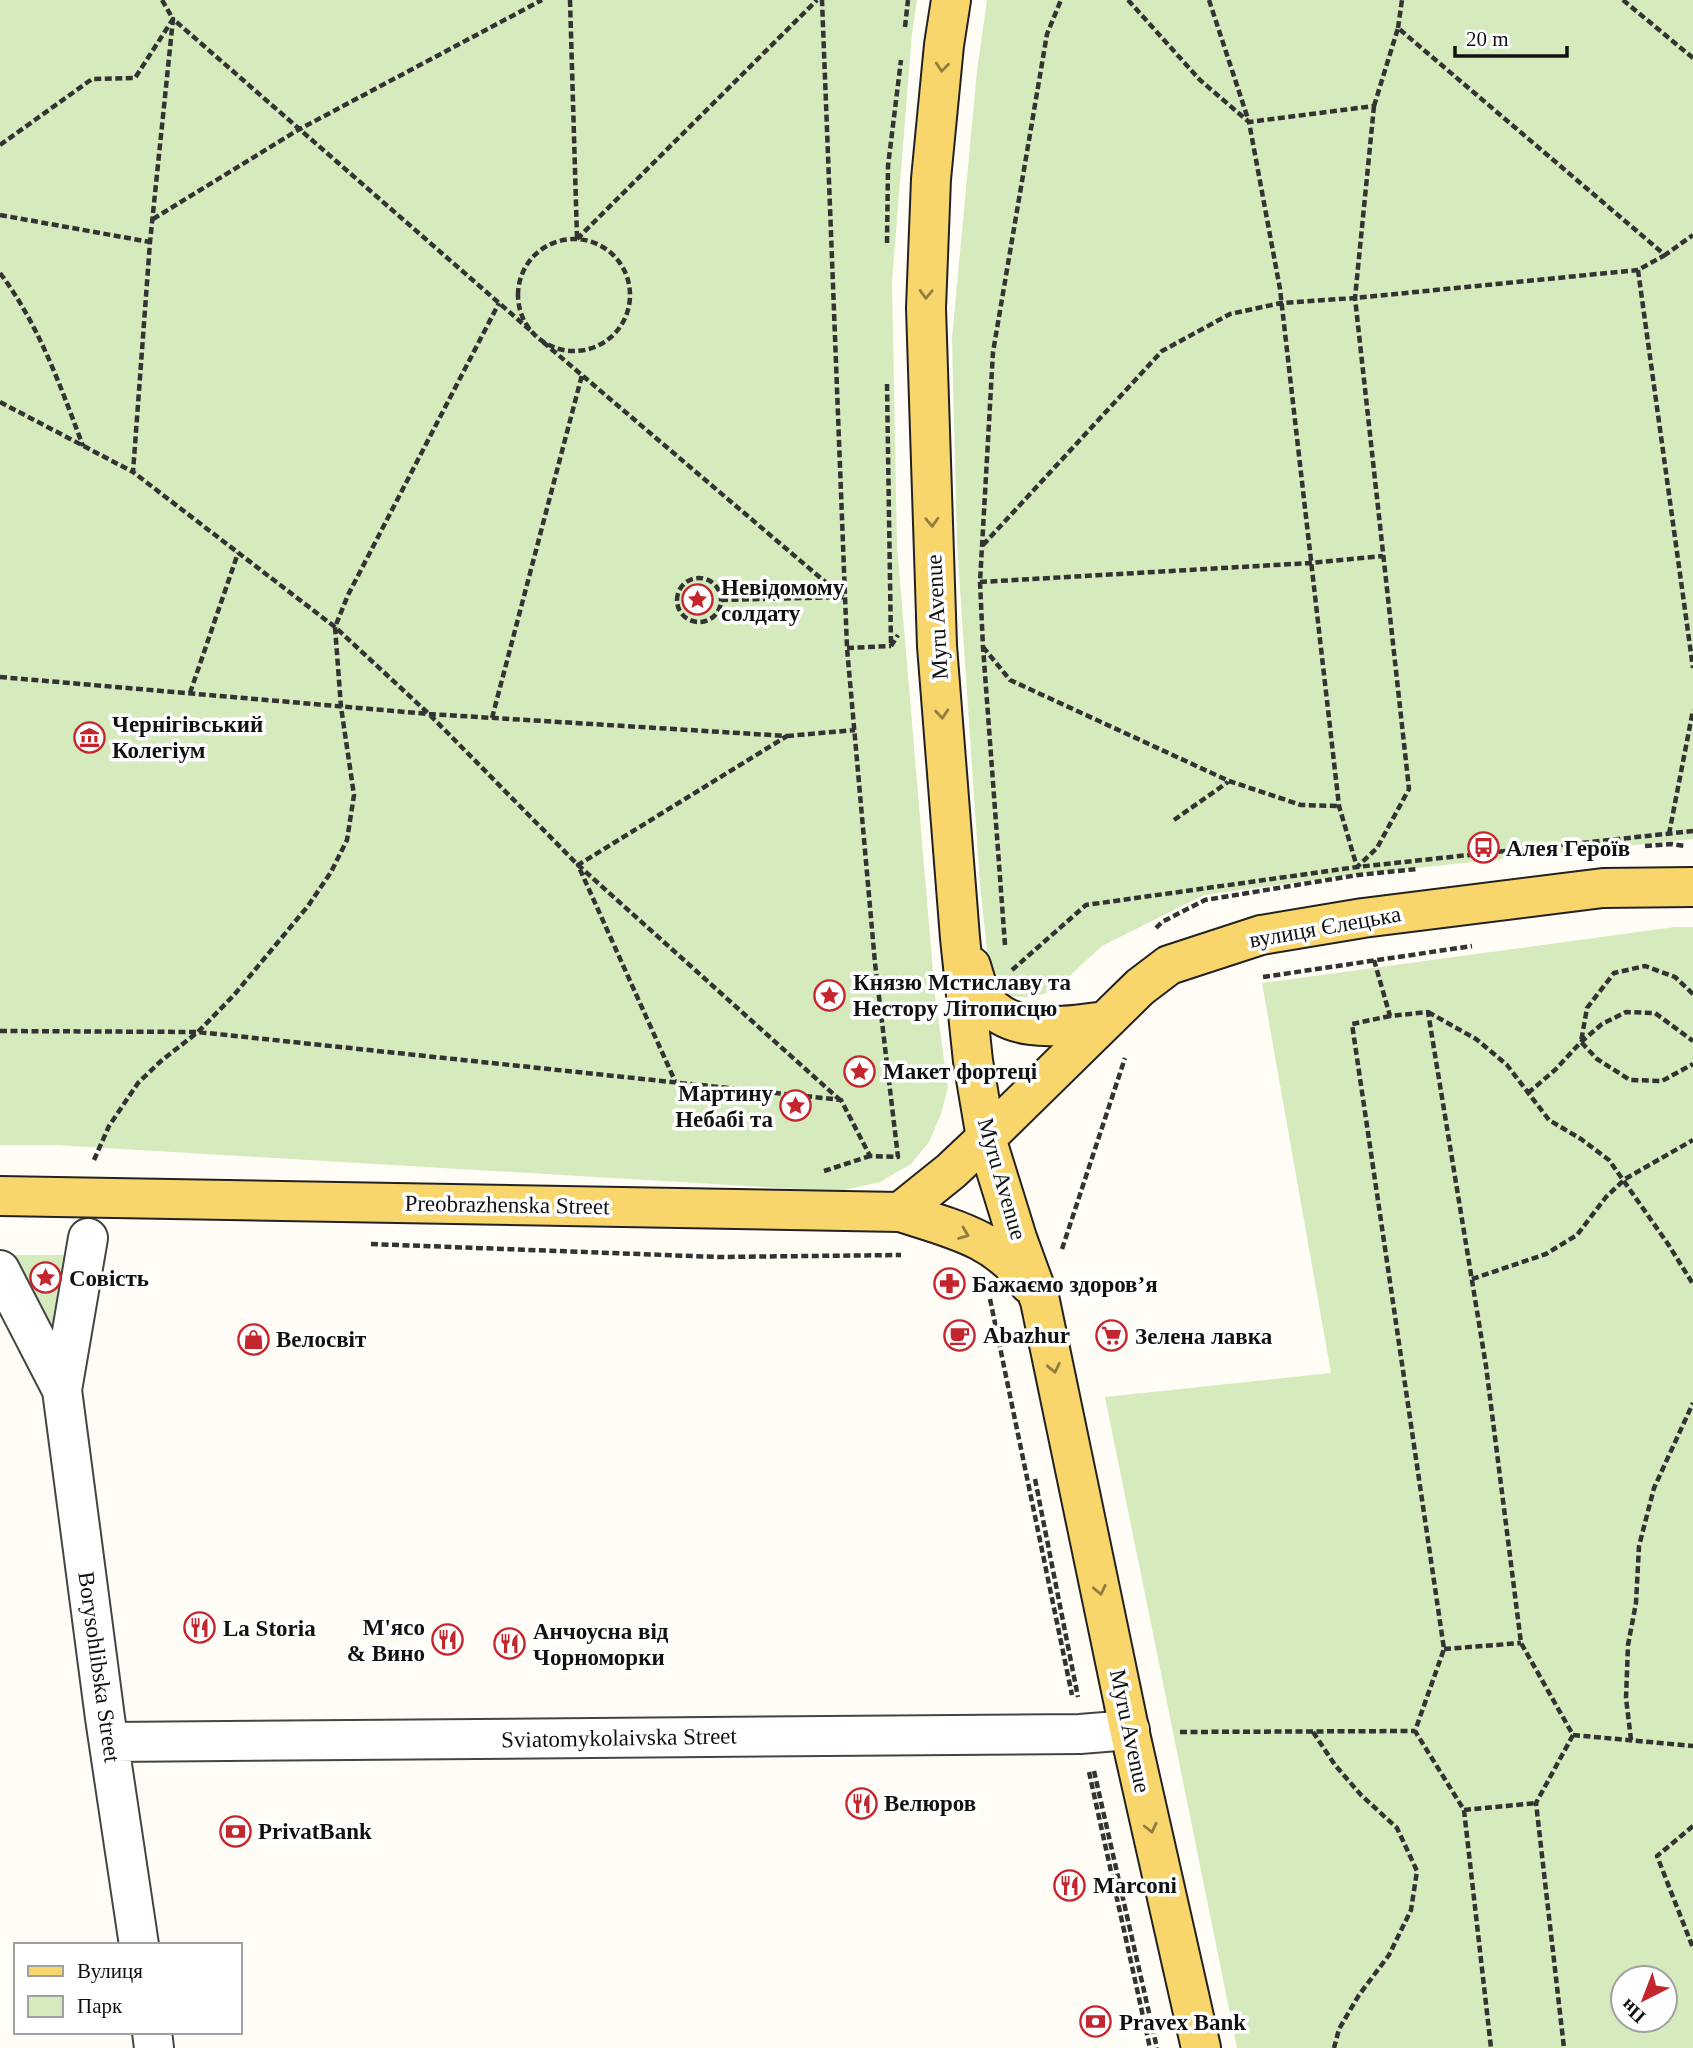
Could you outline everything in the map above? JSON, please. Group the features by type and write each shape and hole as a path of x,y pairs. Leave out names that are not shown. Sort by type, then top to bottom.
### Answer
{"main road":[{"name":"Myru Avenue","path":"951,0 931,179 926,308 937,646 960,938 974,1061 986,1138 1040,1301 1130,1730 1201,2048"},
{"name":"вулиця Єлецька","path":"986,1138 1140,987 1169,965 1261,935 1363,918 1603,888 1693,887"},
{"path":"960,938 981,994 1000,1014 1029,1026 1054,1027 1105,1021"},
{"path":"900,1212 951,1171 986,1138"},
{"name":"Preobrazhenska Street","path":"0,1196 900,1212 985,1242 1018,1268 1040,1301"}],"street":[{"name":"Borysohlibska Street","path":"88,1238 62,1390 139,1943"},
{"name":"Borysohlibska Street","path":"0,1270 62,1390"},
{"name":"Sviatomykolaivska Street","path":"109,1742 1082,1734 1130,1730"}],"path":[{"path":"162,0 173,19 298,130 844,597"},
{"path":"153,219 298,130 542,0"},
{"path":"570,0 577,239"},
{"path":"577,239 820,0"},
{"path":"0,402 133,472 335,627 429,714 578,864 841,1100 870,1156 898,1157 875,963 847,648 820,0"},
{"path":"1005,947 983,647 981,582 993,352 1047,34 1061,0"},
{"path":"1128,0 1200,80 1249,122 1374,106"},
{"path":"1209,0 1249,122 1282,303 1339,806 1357,867"},
{"path":"1357,867 1377,848 1409,789 1355,298 1374,106 1398,28 1402,0"},
{"path":"1623,0 1693,58"},
{"path":"0,145 92,79 135,78 173,19"},
{"path":"133,472 150,242 173,19"},
{"path":"1398,28 1665,255"},
{"path":"0,215 150,242"},
{"path":"982,546 1162,351 1230,314 1282,303 1638,270 1665,255 1693,234"},
{"path":"530,330 522,314 518,295 521,277 529,261 542,249 558,241 577,239 596,243 612,253 624,267 629,285 630,304 624,322 612,336 597,346 579,351 560,349 544,342"},
{"path":"1638,270 1693,668"},
{"path":"0,273 27,310 51,360 83,446"},
{"path":"92,1164 109,1126 138,1083 198,1032 234,995 308,906 331,872 347,840 354,795 341,707 335,627 348,595 499,303"},
{"path":"492,718 582,375"},
{"path":"190,693 237,553"},
{"path":"981,582 1310,563 1383,556"},
{"path":"699,578 715,584 722,600 720,610 714,617 706,622 697,622 688,620 682,614 677,599 683,584 699,578"},
{"path":"722,600 844,597"},
{"path":"847,648 891,646"},
{"path":"983,647 1010,680 1229,781 1301,805 1339,806"},
{"path":"0,677 492,718 787,736 855,730"},
{"path":"1669,834 1693,710"},
{"path":"578,864 787,736"},
{"path":"1174,820 1229,781"},
{"path":"1006,961 1007,974 1086,905 1357,867 1693,831"},
{"path":"1644,847 1671,844 1693,848"},
{"path":"578,864 675,1082"},
{"path":"1152,932 1162,922 1205,900 1358,876 1426,869"},
{"path":"1259,978 1374,961 1390,1016"},
{"path":"1581,1042 1587,1008 1614,973 1645,967 1675,977 1693,994"},
{"path":"1428,1012 1486,1366 1521,1643 1573,1735"},
{"path":"1415,1731 1444,1649 1352,1024 1428,1012 1476,1039 1507,1065 1549,1120 1609,1160 1625,1179 1693,1284"},
{"path":"1528,1093 1602,1024 1626,1012 1655,1013 1693,1041"},
{"path":"0,1031 198,1032 841,1100"},
{"path":"1581,1042 1597,1059 1630,1080 1662,1081 1693,1064"},
{"path":"1065,1260 1062,1249 1129,1051"},
{"path":"1472,1279 1546,1254 1577,1235 1605,1197 1625,1179 1693,1140"},
{"path":"370,1244 718,1257 902,1255"},
{"path":"997,1300 991,1291 1150,2048"},
{"path":"1630,1740 1626,1698 1628,1645 1636,1603 1639,1546 1654,1488 1693,1403"},
{"path":"1034,1474 1082,1734 1157,2048"},
{"path":"1444,1649 1521,1643"},
{"path":"1313,1731 1335,1765 1361,1795 1397,1828 1417,1871 1411,1910 1389,1955 1359,1995 1339,2029 1334,2048"},
{"path":"1180,1732 1415,1731"},
{"path":"1415,1731 1464,1810 1491,2048"},
{"path":"1573,1735 1693,1746"},
{"path":"1564,2048 1536,1803 1573,1735"},
{"path":"1464,1810 1536,1803"},
{"path":"1693,1826 1657,1856 1693,1948"}],"green space":[{"path":"0,0 917,0 892,281 897,545 935,996 948,1087 941,1114 929,1142 911,1164 880,1182 844,1190 813,1190 56,1145 0,1145"},
{"path":"987,0 1693,0 1693,839 1358,874 1204,895 1102,946 1064,981 1046,993 1031,998 1011,996 996,985 989,969 980,885 957,544 952,338 977,71"},
{"path":"1675,927 1693,927 1693,2048 1237,2048 1105,1397 1331,1373 1262,983"},
{"path":"10,1255 72,1255 54,1350"}],"place":[{"name":"Невідомому солдату","path":"698,600"},
{"name":"Чернігівський Колегіум","path":"89,737"},
{"name":"Алея Героїв","path":"1483,848"},
{"name":"Князю Мстиславу та Нестору Літописцю","path":"830,995"},
{"name":"Макет фортеці","path":"860,1071"},
{"name":"Мартину Небабі та","path":"796,1106"},
{"name":"Совість","path":"46,1278"},
{"name":"Бажаємо здоров’я","path":"949,1284"},
{"name":"Abazhur","path":"960,1335"},
{"name":"Зелена лавка","path":"1112,1336"},
{"name":"Велосвіт","path":"253,1339"},
{"name":"La Storia","path":"200,1628"},
{"name":"М'ясо & Вино","path":"448,1640"},
{"name":"Анчоусна від Чорноморки","path":"510,1644"},
{"name":"Велюров","path":"861,1803"},
{"name":"PrivatBank","path":"235,1831"},
{"name":"Marconi","path":"1070,1885"},
{"name":"Pravex Bank","path":"1096,2022"}]}
